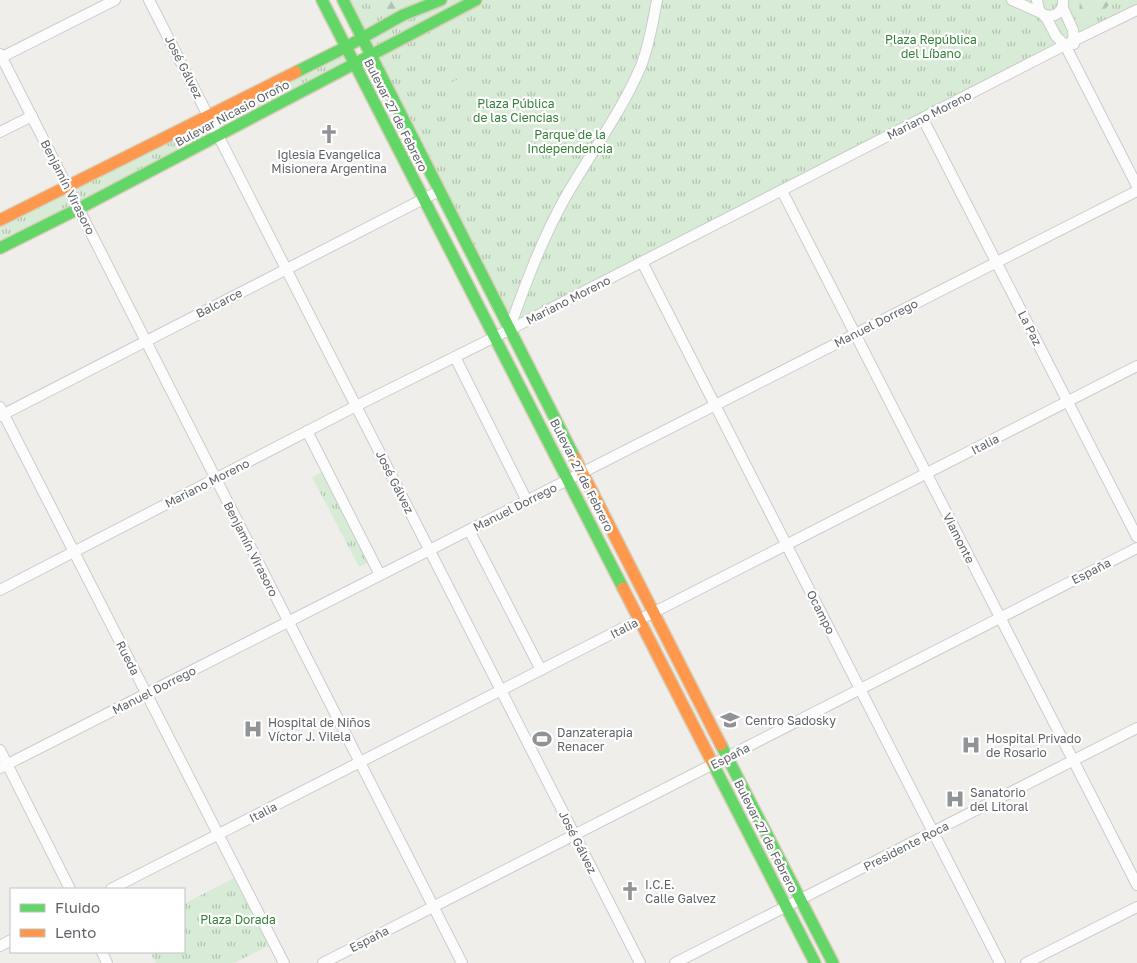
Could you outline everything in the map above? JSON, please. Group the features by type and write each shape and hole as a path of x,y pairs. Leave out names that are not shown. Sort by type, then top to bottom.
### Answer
{"main road":[{"name":"Bulevar 27 de Febrero","path":"322,0 569,479 815,963"},
{"name":"Bulevar 27 de Febrero","path":"343,0 509,330 833,963"},
{"name":"Bulevar Nicasio Oroño","path":"0,220 362,38 403,15 441,0"},
{"name":"Bulevar Nicasio Oroño","path":"0,248 476,0"}],"street":[{"path":"1,56 115,0"},
{"name":"José Gálvez","path":"149,0 640,963"},
{"path":"509,330 540,250 564,199 626,98 642,64 657,0"},
{"path":"1012,0 1042,14 1054,16 1063,4"},
{"path":"1037,0 1037,6 1056,36 1070,42"},
{"path":"1063,4 1074,30 1070,42 1072,59 1137,186"},
{"name":"Mariano Moreno","path":"0,590 356,406 782,191 1070,42 1137,10"},
{"name":"Benjamín Virasoro","path":"1,56 462,963"},
{"path":"0,132 32,116"},
{"name":"La Paz","path":"923,119 1137,536"},
{"name":"Balcarce","path":"1,412 146,341 439,191"},
{"name":"Viamonte","path":"782,191 1137,886"},
{"name":"Manuel Dorrego","path":"4,767 1137,191"},
{"name":"Ocampo","path":"642,262 1000,963"},
{"path":"455,357 527,501"},
{"name":"Italia","path":"113,888 1137,366"},
{"name":"Rueda","path":"1,412 284,963"},
{"path":"307,431 380,575"},
{"path":"469,530 542,670"},
{"name":"España","path":"323,963 1137,548"},
{"name":"Presidente Roca","path":"675,963 1137,728"},
{"path":"0,750 4,767 69,888"},
{"path":"1026,963 1137,907"}],"green space":[{"name":"Parque de la Independencia","path":"343,0 1137,0 1137,10 509,330"},
{"path":"364,0 420,0 414,5 388,14 375,10"},
{"path":"1080,0 1114,0 1102,12 1085,16 1079,13"},
{"path":"346,47 354,63 0,248 0,220"},
{"path":"466,76 471,86 448,97 443,86"},
{"path":"322,472 369,562 359,567 312,477"},
{"name":"Plaza Dorada","path":"236,877 270,945 234,963 156,963 151,953 185,953 185,903"}],"traffic: fast":[{"path":"322,0 623,588"},
{"path":"343,0 575,458"},
{"path":"296,72 403,15 441,0"},
{"path":"0,248 476,0"},
{"path":"721,745 833,963"},
{"path":"712,762 815,963"}],"traffic: slow":[{"path":"0,220 296,72"},
{"path":"575,458 721,745"},
{"path":"623,588 712,762"}],"place":[{"name":"Iglesia Evangelica Misionera Argentina","path":"329,134"},
{"name":"Centro Sadosky","path":"730,720"},
{"name":"Hospital de Niños Víctor J. Vilela","path":"253,729"},
{"name":"Danzaterapia Renacer","path":"542,739"},
{"name":"Hospital Privado de Rosario","path":"971,745"},
{"name":"Sanatorio del Litoral","path":"955,799"},
{"name":"I.C.E. Calle Galvez","path":"630,891"}],"park label":[{"name":"Plaza República del Líbano","path":"931,46"},
{"name":"Plaza Pública de las Ciencias","path":"516,110"}]}
